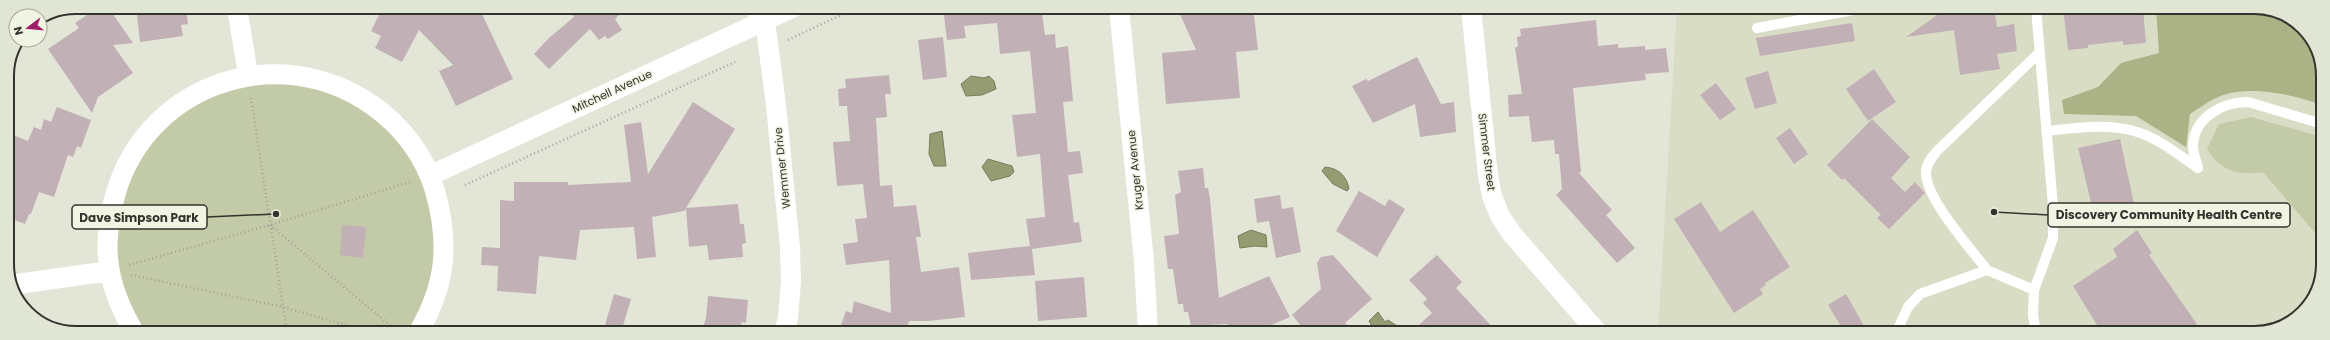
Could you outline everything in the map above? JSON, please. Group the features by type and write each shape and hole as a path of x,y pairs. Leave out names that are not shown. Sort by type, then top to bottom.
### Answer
{"street":[{"path":"238,14 248,75"},
{"name":"Mitchell Avenue","path":"430,175 760,14"},
{"name":"Wemmer Drive","path":"760,14 776,105 790,247 791,281 788,318 786,326"},
{"name":"Kruger Avenue","path":"1120,14 1144,262 1148,326"},
{"name":"Simmer Street","path":"1472,14 1486,156 1492,196 1500,216 1512,234 1592,326"},
{"path":"131,326 120,307 109,271 108,226 118,183 138,144 168,112 206,88 248,75 285,73 322,80 356,94 387,115 412,143 430,175 443,219 443,265 432,309 422,326"},
{"path":"17,284 109,271"}],"lane":[{"path":"1757,28 1835,14"},
{"path":"2035,326 2033,315 2034,290 2052,238 2053,206 2037,14"},
{"path":"2034,290 1986,270 1934,200 1928,185 1926,172 1929,161 1937,151 2040,52"},
{"path":"2047,130 2099,128 2134,131 2150,138 2198,168 2193,148 2195,132 2208,116 2226,105 2235,102 2248,102 2316,122"},
{"path":"1899,326 1908,307 1920,294 1986,270"}],"path":[{"path":"784,41 843,14"},
{"path":"465,185 735,62"},
{"path":"248,75 285,326"},
{"path":"109,271 270,225 430,175"},
{"path":"270,225 392,326"},
{"path":"109,271 282,307 352,326"}],"shaded area":[{"path":"1677,14 2254,14 2270,16 2281,20 2295,29 2308,45 2313,56 2316,76 2315,272 2313,284 2303,302 2295,311 2277,321 2266,325 2254,326 1658,326"},
{"path":"2156,14 2254,14 2270,16 2281,20 2295,29 2308,45 2315,64 2316,103 2297,97 2268,92 2253,91 2226,94 2190,114 2186,147 2136,116 2064,114 2062,100 2098,87 2121,63 2159,53"},
{"path":"971,76 984,78 989,76 994,81 996,89 982,95 966,96 961,84"},
{"path":"252,81 322,87 385,123 415,159 433,203 435,274 414,326 138,326 121,289 115,225 137,157 186,107"},
{"path":"2251,117 2316,135 2316,234 2263,172 2246,173 2231,170 2224,167 2212,156 2207,149 2219,124"},
{"path":"942,131 946,166 934,166 929,154 930,134"},
{"path":"988,159 1012,166 1014,172 1010,176 991,181 982,167"},
{"path":"1325,167 1338,171 1344,177 1348,184 1349,189 1347,191 1333,184 1322,171"},
{"path":"1251,230 1266,235 1267,247 1255,246 1240,248 1238,236"},
{"path":"1378,312 1385,322 1388,320 1397,326 1372,326 1369,321"}],"building":[{"path":"113,14 133,43 113,45 133,73 98,97 92,113 48,49 79,28 75,23 87,15"},
{"path":"137,14 187,14 188,24 181,25 183,36 140,42"},
{"path":"380,14 482,14 513,79 456,106 439,71 453,65 419,30 402,62 375,48 381,36 371,31"},
{"path":"571,14 620,14 615,19 622,30 608,39 605,36 599,40 590,29 549,69 534,54 549,38 574,17"},
{"path":"944,14 1042,14 1045,35 1055,34 1056,48 1068,46 1073,101 1063,102 1068,152 1080,151 1083,173 1068,175 1074,223 1079,222 1082,242 1032,249 1035,275 971,280 968,253 1030,246 1026,219 1045,217 1040,154 1017,157 1012,115 1036,113 1030,51 1000,54 997,23 964,26 966,38 947,40"},
{"path":"1180,14 1254,14 1258,50 1236,52 1240,98 1166,104 1162,53 1196,50"},
{"path":"1939,14 1995,14 1997,27 2014,24 2017,51 1997,54 2000,69 1960,75 1954,30 1906,37"},
{"path":"2064,14 2144,14 2146,43 2123,45 2123,41 2088,45 2088,48 2068,50"},
{"path":"1596,20 1598,46 1618,44 1618,48 1645,46 1645,50 1666,48 1669,72 1645,74 1646,80 1573,88 1581,172 1579,173 1612,210 1606,215 1635,248 1617,263 1556,195 1562,189 1559,154 1555,154 1554,140 1532,142 1529,116 1509,117 1508,95 1522,94 1515,48 1518,46 1517,37 1521,36 1520,29"},
{"path":"1852,23 1855,41 1760,56 1756,38"},
{"path":"943,37 947,77 923,80 918,40"},
{"path":"1417,57 1441,104 1454,102 1456,132 1420,137 1415,104 1373,123 1352,86 1366,79 1368,81"},
{"path":"1874,69 1896,102 1868,121 1846,89"},
{"path":"1768,71 1777,103 1755,109 1745,78"},
{"path":"889,75 891,94 885,94 887,117 876,118 880,186 892,185 894,207 916,205 921,237 916,237 921,272 959,267 965,317 928,321 909,321 907,326 841,326 846,311 852,313 854,301 891,313 889,260 846,265 843,244 858,242 855,219 867,218 863,184 837,186 833,142 850,141 847,106 839,106 838,89 846,88 845,79"},
{"path":"1716,83 1736,109 1720,120 1700,95"},
{"path":"693,102 735,129 686,208 738,204 740,224 744,224 746,243 742,244 743,257 709,260 707,245 689,247 686,209 684,211 652,217 656,257 637,259 634,227 580,230 576,260 539,256 536,294 497,291 498,266 481,265 482,247 500,248 500,200 514,201 514,182 568,182 568,185 631,182 624,125 641,122 648,174"},
{"path":"57,107 91,120 81,148 77,146 73,157 68,155 54,197 39,192 31,214 29,214 25,224 14,220 14,135 28,141 34,127 41,130 44,119 51,122"},
{"path":"1872,119 1910,157 1891,178 1905,192 1915,182 1925,193 1889,229 1877,218 1881,215 1844,178 1842,180 1827,165"},
{"path":"1790,128 1808,154 1794,164 1776,138"},
{"path":"2120,139 2136,213 2096,224 2078,148"},
{"path":"1203,168 1205,188 1208,188 1210,199 1219,298 1269,276 1290,317 1269,326 1228,326 1227,324 1191,326 1188,312 1184,312 1183,304 1178,304 1173,269 1168,269 1164,236 1179,234 1175,195 1181,192 1178,171"},
{"path":"1359,191 1385,206 1389,199 1405,209 1377,257 1336,231"},
{"path":"1280,195 1282,209 1293,207 1301,252 1276,258 1269,221 1257,223 1254,199"},
{"path":"1701,202 1720,232 1753,210 1790,267 1765,283 1766,285 1760,289 1763,294 1734,313 1674,219"},
{"path":"342,225 366,227 363,258 340,255"},
{"path":"2137,230 2152,253 2149,255 2198,326 2098,326 2073,286 2117,257 2113,249"},
{"path":"1333,255 1372,299 1345,323 1348,326 1301,326 1292,315 1321,289 1317,263 1321,257"},
{"path":"1437,255 1462,282 1456,288 1491,326 1418,326 1432,313 1423,303 1427,299 1409,280"},
{"path":"1084,277 1087,317 1038,321 1035,281"},
{"path":"614,294 631,299 623,326 605,325"},
{"path":"1846,294 1864,326 1841,326 1828,305"},
{"path":"708,296 748,300 746,323 742,322 741,326 703,326 706,318"}],"place":[{"name":"Discovery Community Health Centre","path":"1994,212"},
{"name":"Dave Simpson Park","path":"276,214"}]}
